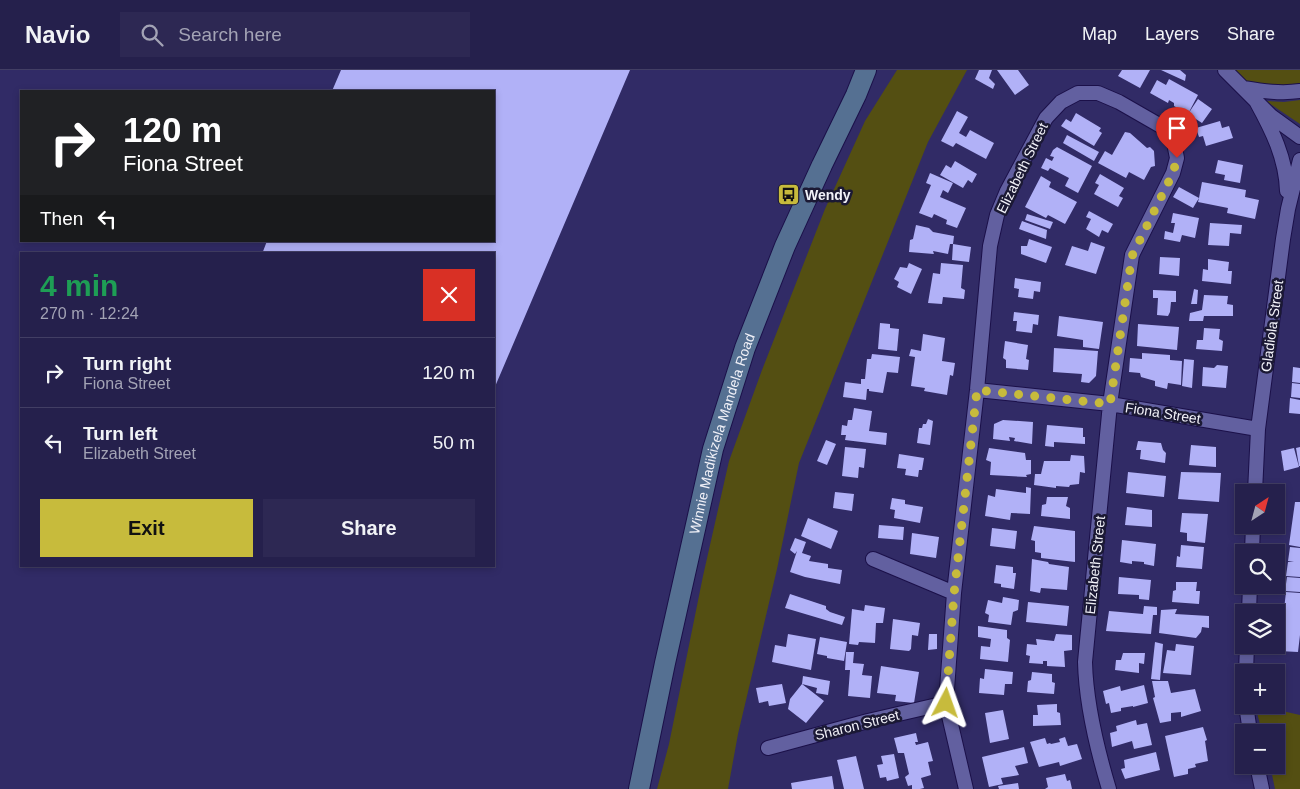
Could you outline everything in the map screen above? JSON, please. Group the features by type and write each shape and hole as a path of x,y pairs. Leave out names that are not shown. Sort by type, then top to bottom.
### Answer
{"main road":[{"name":"Winnie Madikizela Mandela Road","path":"639,789 712,449 745,348 785,246 866,70"},
{"name":"Winnie Madikizela Mandela Road","path":"856,94 876,70"}],"street":[{"path":"1225,70 1272,116 1300,137"},
{"path":"1243,88 1266,92 1300,90"},
{"name":"Elizabeth Street","path":"966,789 946,703 954,594 977,390 990,246 997,215 1007,192 1046,118 1061,102 1078,93 1098,93 1120,102 1166,129 1174,143 1177,158 1173,173 1132,256 1110,404 1085,662 1086,682 1102,765 1109,789"},
{"path":"1256,101 1279,149 1285,167 1288,209"},
{"name":"Gladiola Street","path":"1255,484 1258,429 1288,209 1300,160"},
{"name":"Fiona Street","path":"977,390 1110,404 1258,429"},
{"path":"873,559 954,594"},
{"name":"Sharon Street","path":"768,748 868,721 946,703"},
{"path":"1257,774 1257,788"}],"shaded area":[{"path":"897,70 967,70 928,142 799,463 777,569 738,734 728,789 657,789 669,744 703,576 729,461 762,370 825,209 865,121"},
{"path":"1225,70 1300,70 1300,89 1254,90"},
{"path":"1300,100 1300,124 1266,101 1284,102"},
{"path":"1285,712 1300,715 1300,789 1275,789 1272,774 1285,774 1285,724 1260,724 1257,714 1285,714"}],"building":[{"path":"341,70 630,70 495,387 495,252 263,252 267,242 495,242 495,90 332,90"},
{"path":"979,70 992,70 989,78 995,84 993,89 975,79"},
{"path":"997,70 1018,70 1029,85 1015,95"},
{"path":"1122,70 1150,70 1140,88 1118,76"},
{"path":"1161,70 1180,70 1186,75 1185,81"},
{"path":"1169,79 1198,95 1188,114 1174,106 1174,103 1169,100 1168,103 1150,93 1157,80 1166,85"},
{"path":"1198,99 1212,109 1202,123 1188,114"},
{"path":"957,111 968,117 959,133 966,137 970,130 994,143 986,159 956,143 953,147 941,141"},
{"path":"1076,113 1101,128 1099,131 1102,133 1094,146 1061,126 1066,119 1071,122"},
{"path":"1220,121 1222,128 1229,126 1233,138 1206,146 1203,136 1199,137 1196,128"},
{"path":"1125,132 1130,133 1147,148 1150,147 1154,151 1155,166 1151,167 1144,180 1129,172 1126,178 1098,163 1105,151 1112,155"},
{"path":"1067,135 1099,152 1094,161 1063,143"},
{"path":"1057,147 1092,166 1078,193 1065,186 1069,178 1050,168 1048,171 1041,168 1046,158 1052,161 1054,157 1050,156"},
{"path":"1218,160 1243,165 1240,183 1224,180 1225,175 1215,173"},
{"path":"955,161 977,174 972,183 968,180 963,188 940,175 946,165 951,168"},
{"path":"930,173 953,183 948,193 943,190 940,197 966,208 957,228 946,224 947,220 934,214 932,218 919,213 931,185 926,183"},
{"path":"1100,174 1124,188 1119,196 1123,198 1118,207 1094,194 1099,185 1095,183"},
{"path":"1041,176 1051,182 1049,187 1077,202 1065,224 1048,215 1046,218 1025,207"},
{"path":"1202,182 1246,190 1245,197 1259,200 1255,219 1227,213 1228,208 1198,202"},
{"path":"1179,187 1199,198 1193,208 1173,197"},
{"path":"1089,211 1113,224 1108,233 1102,230 1099,237 1086,229 1091,219 1086,217"},
{"path":"1173,213 1199,218 1195,238 1182,235 1180,242 1164,239 1165,231 1173,233 1175,223 1171,223"},
{"path":"1027,214 1053,222 1050,229 1025,220"},
{"path":"1022,221 1047,230 1046,239 1019,229"},
{"path":"1210,223 1242,225 1241,234 1230,233 1229,246 1208,245"},
{"path":"916,225 929,228 933,232 954,236 953,244 950,244 948,254 933,251 934,254 909,252 910,240 913,239"},
{"path":"1029,239 1052,247 1046,263 1021,254 1021,246 1027,246"},
{"path":"1091,242 1105,247 1096,274 1065,265 1072,246 1088,251"},
{"path":"953,244 971,247 969,262 952,260"},
{"path":"1160,257 1180,258 1179,276 1159,274"},
{"path":"1208,259 1229,262 1228,271 1232,271 1231,284 1202,281 1203,269 1208,270"},
{"path":"909,263 922,269 911,294 897,287 899,282 894,279 900,267 907,268"},
{"path":"941,263 963,265 961,288 965,290 964,299 943,297 942,304 928,303 933,273 940,274"},
{"path":"1015,278 1041,282 1040,292 1034,291 1033,299 1018,297 1019,289 1014,288"},
{"path":"1194,289 1198,290 1197,304 1191,304"},
{"path":"1153,290 1176,291 1176,302 1171,302 1168,316 1157,315 1158,298 1153,298"},
{"path":"1204,295 1228,296 1227,304 1233,305 1233,316 1204,316 1203,321 1189,321 1190,313 1202,310"},
{"path":"1014,312 1039,315 1038,325 1033,324 1032,333 1016,331 1017,321 1013,321"},
{"path":"1059,316 1103,322 1099,349 1083,347 1083,340 1057,336"},
{"path":"880,323 890,324 890,328 899,329 897,351 878,349"},
{"path":"1138,324 1179,327 1177,350 1137,346"},
{"path":"1204,328 1220,329 1219,339 1223,341 1222,351 1196,349 1197,340 1203,340"},
{"path":"923,334 945,338 942,361 955,363 953,376 950,375 947,395 924,391 925,388 911,386 915,357 909,356 911,349 921,351"},
{"path":"1005,341 1028,345 1026,359 1029,360 1028,370 1006,368 1006,360 1003,358"},
{"path":"1054,348 1098,351 1096,376 1089,383 1081,382 1082,374 1053,372"},
{"path":"1142,353 1170,355 1170,360 1182,361 1181,385 1168,383 1167,389 1155,386 1155,381 1141,377 1140,373 1129,372 1130,358 1142,359"},
{"path":"872,354 900,357 898,373 887,372 883,393 867,389 866,400 843,397 845,382 861,384 861,379 865,379 867,359 871,359"},
{"path":"1184,359 1194,360 1192,388 1182,386"},
{"path":"1217,365 1228,366 1226,388 1202,386 1203,367 1214,368"},
{"path":"1293,367 1300,368 1300,383 1292,382"},
{"path":"1292,383 1300,384 1300,398 1291,397"},
{"path":"1290,398 1300,400 1300,414 1289,413"},
{"path":"854,408 872,411 869,431 887,433 886,445 845,440 846,435 841,435 842,425 847,426 848,420 852,420"},
{"path":"928,419 933,421 930,445 917,443 919,428 926,424"},
{"path":"1003,420 1033,422 1032,444 1014,441 1015,438 1009,437 1010,441 993,439 994,424"},
{"path":"1047,425 1083,428 1085,444 1054,442 1054,447 1045,446"},
{"path":"826,440 836,444 827,465 817,461"},
{"path":"1138,441 1161,443 1166,453 1165,463 1140,459 1141,450 1136,450"},
{"path":"1191,445 1216,447 1216,467 1189,465"},
{"path":"845,447 866,449 864,468 859,467 858,478 842,476"},
{"path":"1300,447 1300,466 1299,466 1296,448"},
{"path":"989,448 1025,453 1026,460 1031,460 1031,474 1026,475 1027,477 990,475 991,462 986,460"},
{"path":"1294,448 1299,467 1284,471 1281,451"},
{"path":"899,454 924,458 922,470 919,470 918,477 905,475 906,469 897,468"},
{"path":"1071,455 1084,456 1085,473 1080,472 1079,484 1070,485 1069,487 1056,486 1056,488 1034,485 1035,474 1041,474 1044,461 1070,461"},
{"path":"1128,472 1166,476 1164,497 1126,493"},
{"path":"1181,472 1221,473 1219,502 1178,499"},
{"path":"1026,487 1031,488 1030,514 1011,513 1010,520 985,516 988,495 995,497 996,489 1026,493"},
{"path":"835,492 854,494 852,511 833,508"},
{"path":"1047,497 1068,497 1066,506 1070,508 1070,519 1041,516 1042,505 1046,504"},
{"path":"892,498 905,500 905,504 923,507 920,523 894,518 895,510 890,509"},
{"path":"1295,502 1300,502 1300,547 1289,545"},
{"path":"1127,507 1152,510 1152,527 1125,525"},
{"path":"1182,513 1208,514 1205,543 1187,541 1187,533 1180,532"},
{"path":"808,518 838,531 831,549 801,536"},
{"path":"879,525 904,527 903,540 878,538"},
{"path":"1034,526 1075,531 1075,562 1041,558 1041,553 1035,552 1035,541 1031,540"},
{"path":"992,528 1017,531 1015,549 990,546"},
{"path":"912,533 939,537 936,558 910,554"},
{"path":"795,538 806,542 802,553 811,556 809,561 828,564 828,568 842,570 840,584 790,572 797,551 795,554 790,550"},
{"path":"1122,540 1156,544 1154,566 1144,564 1144,562 1132,561 1132,564 1120,562"},
{"path":"1181,545 1204,547 1202,569 1176,567 1177,556 1180,557"},
{"path":"1290,547 1300,548 1300,577 1286,576 1288,562 1294,562 1288,561"},
{"path":"1032,559 1069,567 1067,590 1041,588 1040,593 1030,591"},
{"path":"996,565 1013,567 1013,573 1016,573 1014,589 1001,587 1001,584 994,583"},
{"path":"1119,577 1151,580 1149,600 1139,599 1139,595 1118,594"},
{"path":"1287,577 1300,578 1300,592 1285,591"},
{"path":"1176,582 1197,582 1196,591 1200,591 1199,604 1172,602 1173,591 1176,590"},
{"path":"1286,592 1300,593 1298,652 1285,651"},
{"path":"790,594 826,606 826,609 830,612 845,617 842,625 785,608"},
{"path":"1003,597 1019,600 1018,610 1013,612 1011,625 988,622 989,615 985,613 988,600 1002,603"},
{"path":"1028,602 1069,606 1067,626 1026,622"},
{"path":"865,605 885,608 883,623 876,623 875,643 859,642 858,645 849,644 852,609 864,611"},
{"path":"1144,606 1157,607 1157,615 1153,615 1151,634 1106,631 1109,611 1143,614"},
{"path":"1177,609 1175,614 1209,616 1209,628 1202,627 1201,632 1196,638 1159,633 1161,610"},
{"path":"893,619 920,623 918,636 912,635 911,649 909,651 890,649"},
{"path":"978,626 1007,630 1007,638 1010,640 1008,662 980,659 981,646 990,647 991,639 978,637"},
{"path":"788,634 816,639 811,670 772,662 775,645 786,647"},
{"path":"929,634 937,634 937,649 928,650"},
{"path":"1056,634 1072,635 1072,650 1064,651 1065,667 1047,666 1047,661 1043,661 1043,664 1029,663 1030,656 1026,655 1027,644 1037,645 1036,639 1054,641"},
{"path":"820,637 847,642 844,661 817,654"},
{"path":"1155,642 1163,644 1160,680 1151,679"},
{"path":"1176,644 1194,646 1191,675 1163,673 1167,650 1175,651"},
{"path":"846,652 854,652 853,663 864,664 862,675 872,676 870,698 848,696 850,670 845,670"},
{"path":"1123,653 1145,653 1144,664 1139,663 1139,673 1115,670 1116,660 1121,660"},
{"path":"881,666 919,672 914,703 895,701 896,695 877,693"},
{"path":"985,669 1013,672 1012,684 1005,684 1004,695 979,693 980,678 984,679"},
{"path":"1032,672 1052,674 1052,682 1055,683 1054,694 1027,692 1028,681 1031,680"},
{"path":"803,676 830,681 828,695 816,693 817,688 802,684"},
{"path":"1152,681 1168,681 1171,693 1195,689 1201,711 1181,717 1181,712 1171,713 1171,721 1160,723 1153,698 1155,697"},
{"path":"782,684 786,703 769,706 768,701 759,703 756,688"},
{"path":"802,684 824,701 806,723 788,709 790,699"},
{"path":"1144,685 1148,703 1121,708 1121,711 1111,713 1109,703 1106,704 1103,691 1120,686 1121,691"},
{"path":"1057,704 1061,725 1033,726 1033,715 1038,715 1037,705"},
{"path":"1003,710 1009,739 990,743 985,713"},
{"path":"1136,720 1137,725 1147,723 1152,745 1134,749 1132,741 1112,747 1110,733 1117,731 1116,726"},
{"path":"1203,727 1207,740 1205,741 1208,761 1195,764 1196,767 1188,769 1188,774 1174,777 1165,736"},
{"path":"916,733 918,742 915,742 916,745 928,742 933,761 928,762 931,775 921,778 924,788 912,789 912,785 908,786 905,777 909,774 904,753 898,753 894,738"},
{"path":"1065,737 1068,746 1077,744 1082,759 1060,766 1059,762 1039,767 1030,742 1045,738 1047,744 1051,744 1060,742 1059,739"},
{"path":"1024,747 1028,763 1015,766 1019,775 1001,778 1003,784 989,787 982,757"},
{"path":"1156,752 1160,770 1125,779 1121,769 1125,768 1124,760"},
{"path":"894,754 899,778 887,781 886,777 880,778 877,765 883,764 881,756"},
{"path":"856,756 864,789 844,789 837,760"},
{"path":"1065,774 1067,781 1070,780 1072,789 1045,789 1048,787 1046,778"},
{"path":"832,776 834,789 792,789 791,783"},
{"path":"1018,783 1019,789 999,789 998,786"}],"place":[{"name":"Wendy","path":"789,195"}],"route":[{"path":"946,703 954,594 977,390 1110,404 1132,256 1173,173 1177,158"}]}
